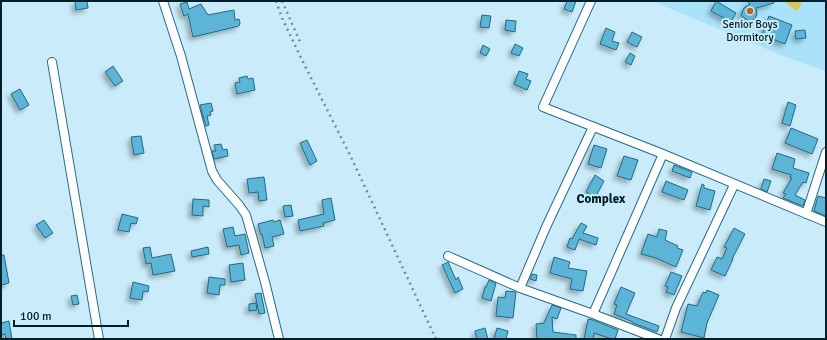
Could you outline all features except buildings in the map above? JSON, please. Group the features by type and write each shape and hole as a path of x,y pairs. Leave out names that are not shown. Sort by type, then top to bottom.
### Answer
{"street":[{"path":"163,1 181,56 212,171 217,180 246,214 279,339"},
{"path":"591,1 543,107 663,154 734,185 826,222"},
{"path":"52,62 99,339"},
{"path":"520,288 546,227 594,127"},
{"path":"806,214 826,152"},
{"path":"593,314 663,154"},
{"path":"665,339 676,308 734,185"},
{"path":"448,256 520,288 658,339"}],"shaded area":[{"path":"652,1 826,1 826,71 786,57"},
{"path":"783,1 803,1 797,11"}],"railway":[{"path":"276,1 282,18 350,155 436,339"},
{"path":"282,1 301,44"}],"place":[{"name":"Senior Boys Dormitory","path":"750,11"}],"district":[{"name":"Complex","path":"601,198"}]}
